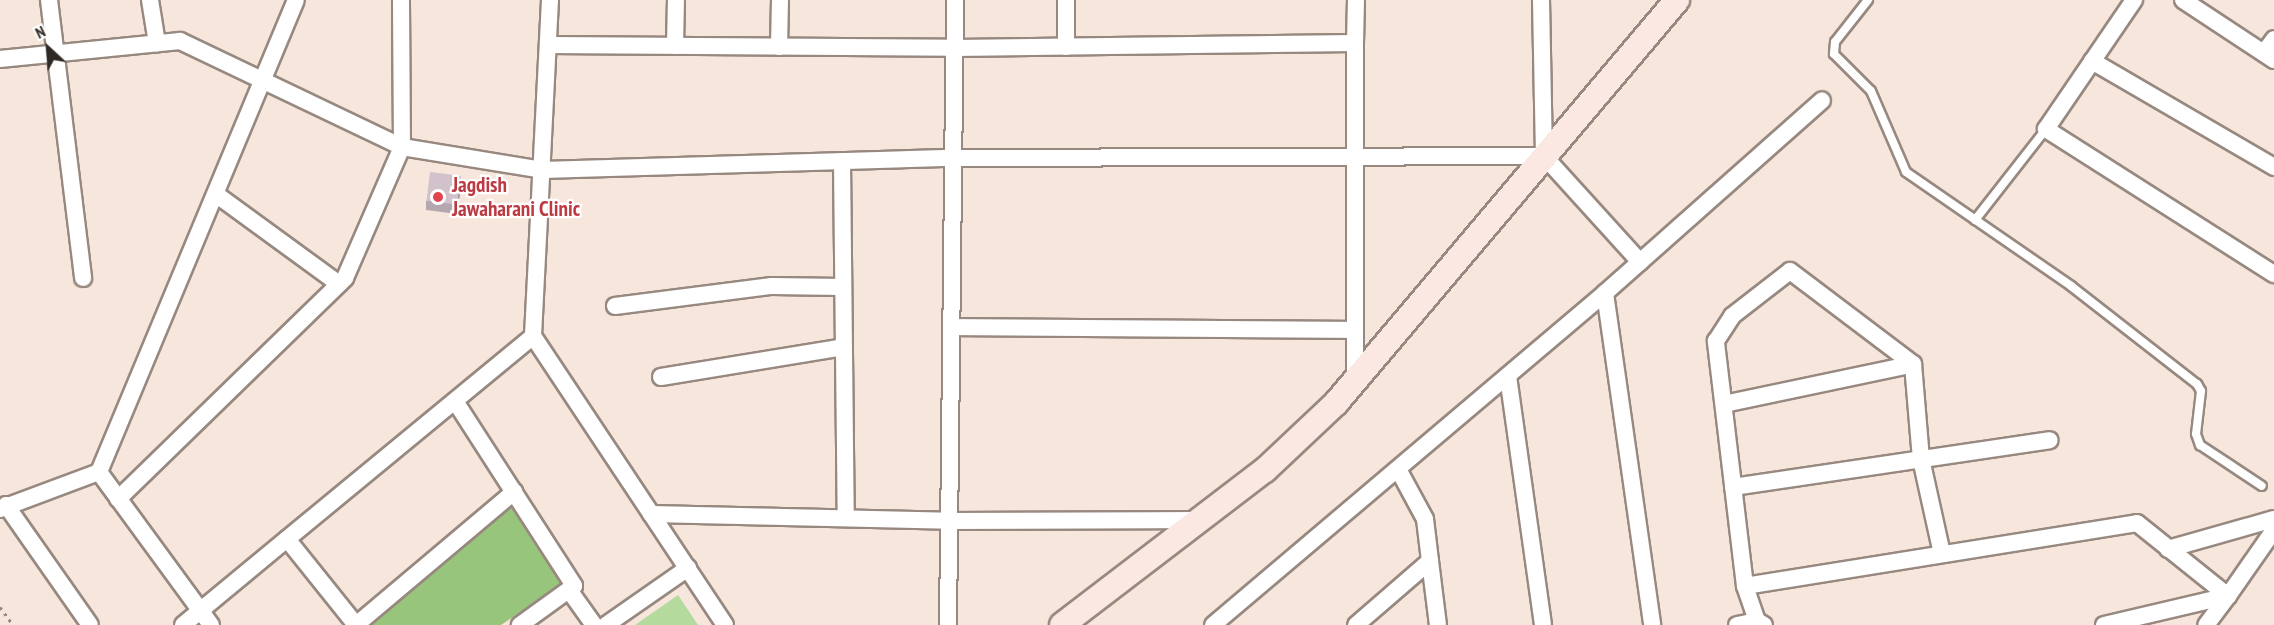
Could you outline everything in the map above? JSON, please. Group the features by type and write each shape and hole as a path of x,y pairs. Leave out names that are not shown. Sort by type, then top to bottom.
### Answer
{"main road":[{"path":"1062,625 1265,470 1355,381 1677,0"}],"street":[{"path":"49,0 83,278"},
{"path":"150,0 157,43"},
{"path":"90,625 3,507 99,472 265,81 296,0"},
{"path":"118,499 345,278 402,147 401,0"},
{"path":"550,0 533,336 725,625"},
{"path":"675,46 676,0"},
{"path":"779,47 780,0"},
{"path":"948,625 955,0"},
{"path":"1066,0 1066,47"},
{"path":"1355,381 1356,0"},
{"path":"1541,0 1544,156 1640,262"},
{"path":"2134,0 2046,129 2274,274"},
{"path":"2183,0 2271,51"},
{"path":"0,59 180,40 402,147 542,170 953,158 1544,156"},
{"path":"548,45 955,48 1355,43"},
{"path":"2092,62 2274,166"},
{"path":"1213,625 1605,293 1822,99"},
{"path":"842,161 846,518"},
{"path":"217,195 339,284"},
{"path":"1737,625 1760,623 1745,586 1716,341 1732,316 1790,271 1913,364 1921,459 1942,554"},
{"path":"615,306 772,286 843,287"},
{"path":"1605,293 1652,625"},
{"path":"951,327 1355,330"},
{"path":"183,625 533,336"},
{"path":"661,377 844,347"},
{"path":"1724,404 1913,364"},
{"path":"1508,376 1543,625"},
{"path":"455,401 574,586 520,625"},
{"path":"1733,487 2050,440"},
{"path":"1398,469 1425,519 1438,625"},
{"path":"99,472 211,625"},
{"path":"287,539 356,625 514,492"},
{"path":"651,514 949,521 1200,520"},
{"path":"2168,549 2274,519"},
{"path":"1745,586 2137,523 2228,596"},
{"path":"2206,625 2274,530"},
{"path":"1356,625 1430,561"},
{"path":"606,625 688,568"},
{"path":"569,590 594,625"},
{"path":"2103,625 2228,596"}],"lane":[{"path":"1868,0 1835,42 1834,54 1871,91 1906,172 2071,286 2197,384 2201,391 2196,434 2200,446 2262,486"},
{"path":"1975,220 2046,129"}],"path":[{"path":"0,607 13,625"}],"green space":[{"path":"510,505 566,581 501,625 368,625"},
{"path":"678,595 698,625 635,625"}],"building":[{"path":"430,172 461,176 457,205 426,201"}],"place":[{"name":"Jagdish Jawaharani Clinic","path":"438,197"}]}
